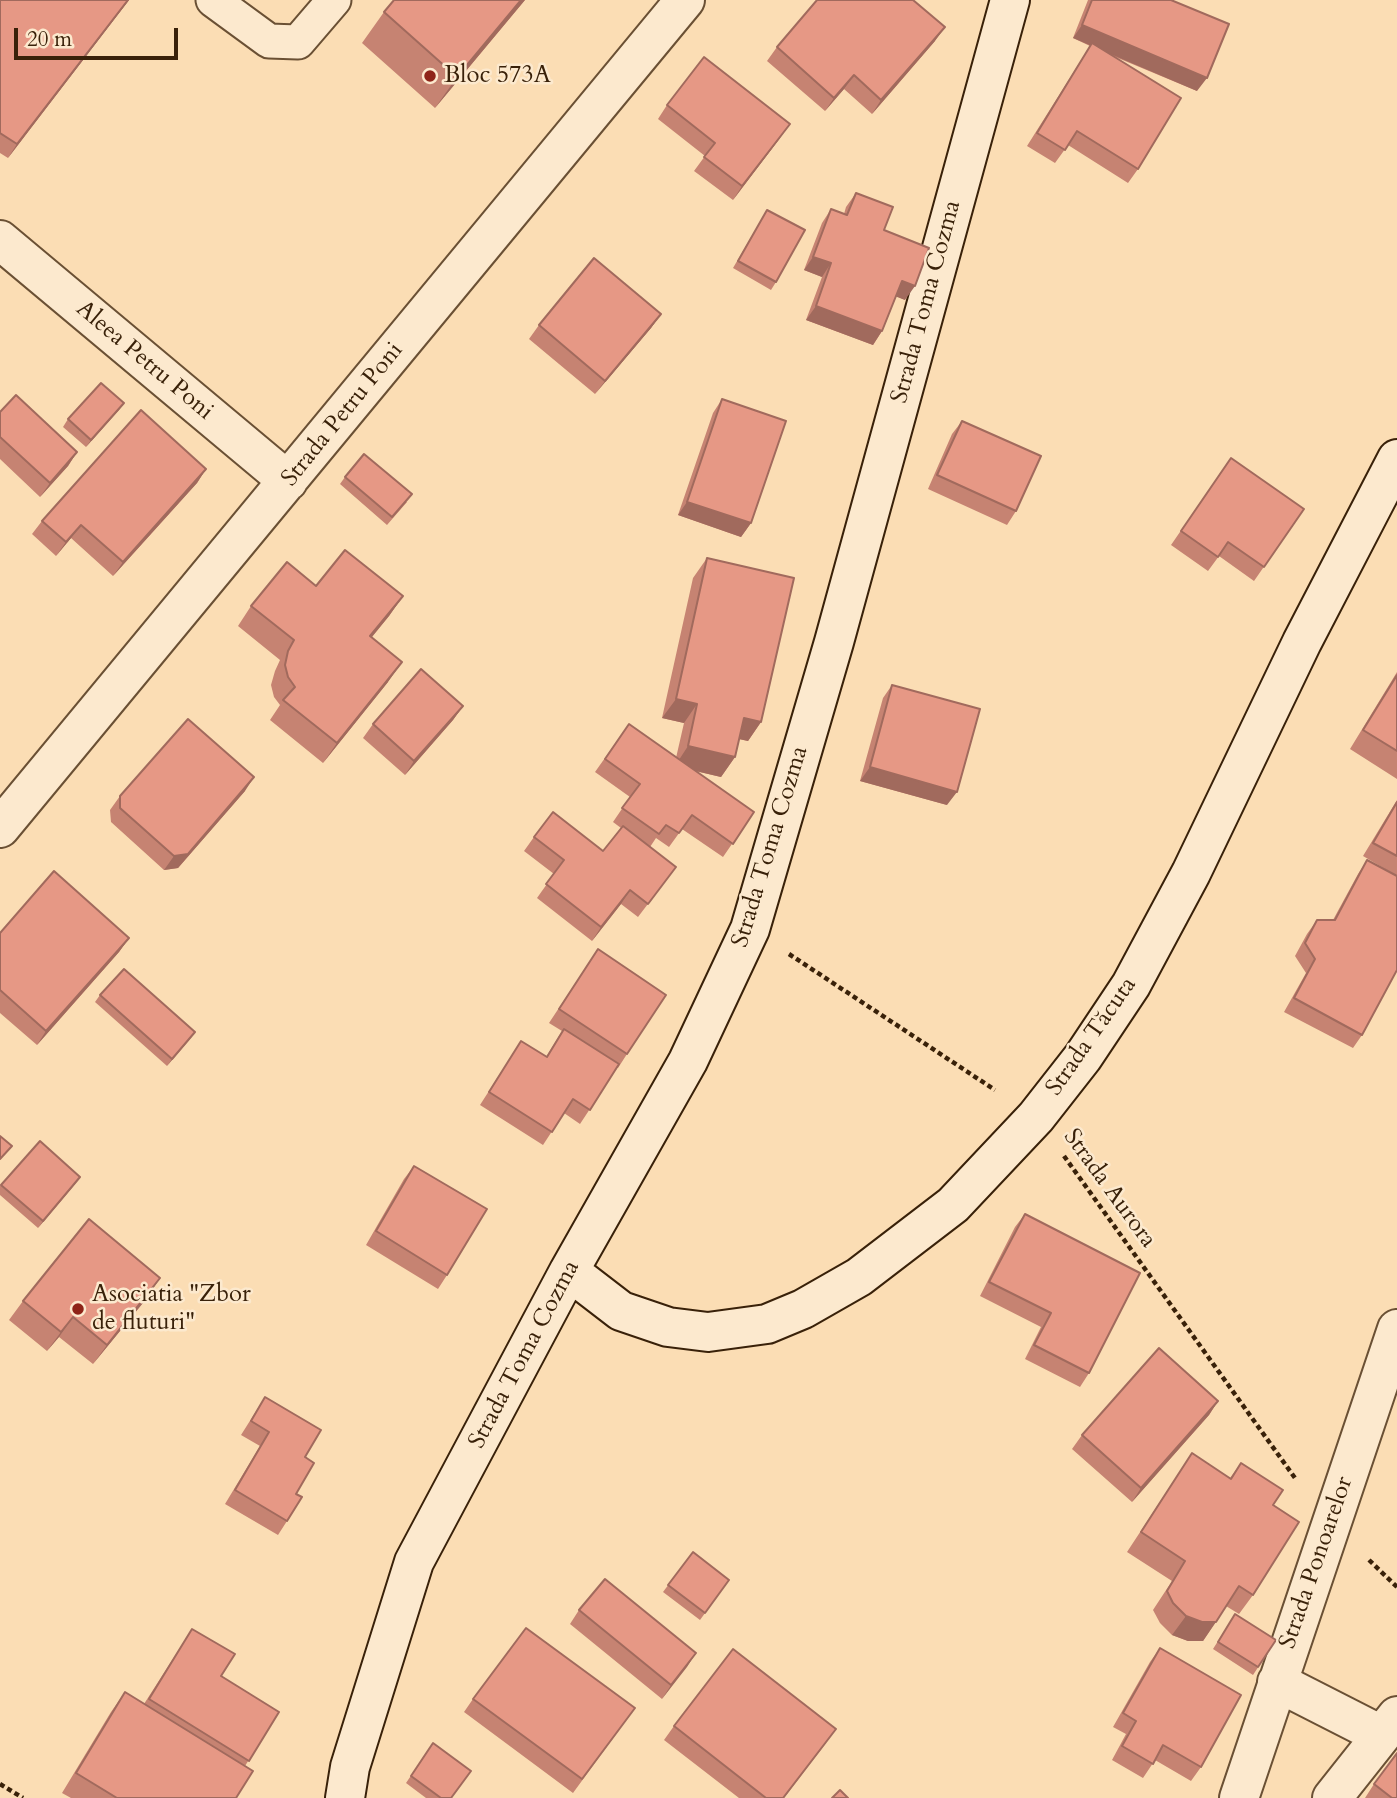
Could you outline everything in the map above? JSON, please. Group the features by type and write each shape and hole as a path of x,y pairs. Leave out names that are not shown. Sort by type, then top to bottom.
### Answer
{"street":[{"name":"Strada Petru Poni","path":"0,828 685,0"},
{"name":"Strada Toma Cozma","path":"345,1798 350,1767 414,1562 569,1271 688,1061 750,929 834,642 1010,0"},
{"name":"Aleea Petru Poni","path":"0,240 288,481"},
{"name":"Strada Tăcuta","path":"569,1271 621,1311 668,1327 708,1332 766,1324 803,1309 859,1277 953,1205 1036,1117 1083,1057 1131,985 1191,873 1303,642 1397,459"},
{"name":"Strada Ponoarelor","path":"1240,1798 1397,1329"},
{"path":"1277,1682 1389,1726 1332,1798"}],"lane":[{"path":"213,0 269,41 298,43 334,0"}],"path":[{"name":"Strada Aurora","path":"750,929 1036,1117 1295,1478 1331,1523"},
{"path":"0,1784 23,1798"}],"building":[{"path":"0,0 128,0 17,144 0,133"},
{"path":"394,0 521,0 457,77 384,12"},
{"path":"817,0 913,0 945,27 881,100 854,75 834,98 777,47"},
{"path":"1092,0 1171,0 1229,24 1207,78 1082,25"},
{"path":"1092,43 1181,98 1138,169 1077,131 1065,150 1037,133"},
{"path":"704,57 790,124 742,186 704,157 715,143 667,105"},
{"path":"856,193 893,207 884,230 929,248 915,286 902,281 882,331 816,306 831,263 813,257 831,209 847,215"},
{"path":"767,210 805,230 776,282 738,261"},
{"path":"594,258 661,314 605,381 539,325"},
{"path":"101,383 124,403 91,440 68,419"},
{"path":"16,395 77,452 50,483 0,437 0,412"},
{"path":"722,399 786,421 751,523 687,502"},
{"path":"141,410 206,469 123,562 81,525 66,542 42,521"},
{"path":"962,421 1041,456 1016,511 937,475"},
{"path":"364,454 412,494 392,517 345,477"},
{"path":"1231,458 1304,509 1264,567 1228,542 1218,557 1181,531"},
{"path":"345,550 403,596 370,636 402,662 337,743 283,700 295,687 288,677 285,665 294,640 251,606 287,562 316,586"},
{"path":"707,558 794,578 761,722 744,718 735,757 688,746 697,704 676,699"},
{"path":"421,669 463,706 414,761 373,724"},
{"path":"1397,675 1397,751 1363,730"},
{"path":"892,685 980,709 957,792 870,767"},
{"path":"188,719 254,777 188,854 174,856 120,808 120,796"},
{"path":"629,724 754,812 733,844 692,815 679,833 666,825 659,834 622,808 640,784 605,759"},
{"path":"1397,802 1397,856 1373,843"},
{"path":"553,812 603,851 623,826 676,867 648,904 630,890 601,927 546,884 564,860 534,837"},
{"path":"1367,860 1397,876 1397,970 1362,1035 1294,998 1315,959 1305,943 1317,920 1335,920"},
{"path":"54,871 129,938 46,1031 0,990 0,933"},
{"path":"598,949 666,995 627,1054 559,1009"},
{"path":"124,969 195,1032 172,1059 100,995"},
{"path":"564,1029 619,1064 590,1110 573,1099 552,1132 489,1092 521,1041 547,1057"},
{"path":"0,1136 12,1146 0,1159"},
{"path":"40,1141 80,1177 43,1221 1,1185"},
{"path":"414,1166 487,1209 447,1275 376,1231"},
{"path":"1025,1214 1140,1273 1089,1373 1034,1345 1051,1313 989,1282"},
{"name":"Asociatia \"Zbor de fluturi\"","path":"89,1219 160,1278 107,1345 73,1317 61,1332 23,1301"},
{"path":"1159,1348 1218,1401 1141,1488 1082,1435"},
{"path":"265,1397 321,1430 305,1457 314,1463 296,1494 302,1497 287,1521 235,1490 269,1432 251,1421"},
{"path":"1192,1453 1231,1479 1241,1463 1283,1490 1273,1505 1299,1522 1253,1595 1239,1586 1216,1622 1202,1622 1186,1616 1173,1603 1167,1591 1185,1561 1141,1532"},
{"path":"693,1552 729,1580 705,1613 668,1585"},
{"path":"605,1579 696,1653 671,1685 579,1610"},
{"path":"1235,1614 1276,1640 1258,1667 1218,1642"},
{"path":"526,1628 635,1708 582,1779 473,1699"},
{"path":"192,1629 235,1654 221,1676 279,1712 249,1761 149,1699"},
{"path":"1160,1648 1241,1695 1201,1767 1163,1745 1153,1764 1122,1746 1136,1721 1123,1713"},
{"path":"733,1649 836,1729 783,1798 766,1798 674,1726"},
{"path":"125,1692 253,1771 236,1798 117,1798 76,1773"},
{"path":"433,1743 471,1771 451,1798 441,1798 411,1776"},
{"path":"1397,1753 1397,1798 1392,1798 1374,1784"},
{"path":"840,1790 848,1798 832,1798"}],"place":[{"name":"Bloc 573A","path":"430,76"},
{"name":"Asociatia \"Zbor de fluturi\"","path":"78,1309"}]}
